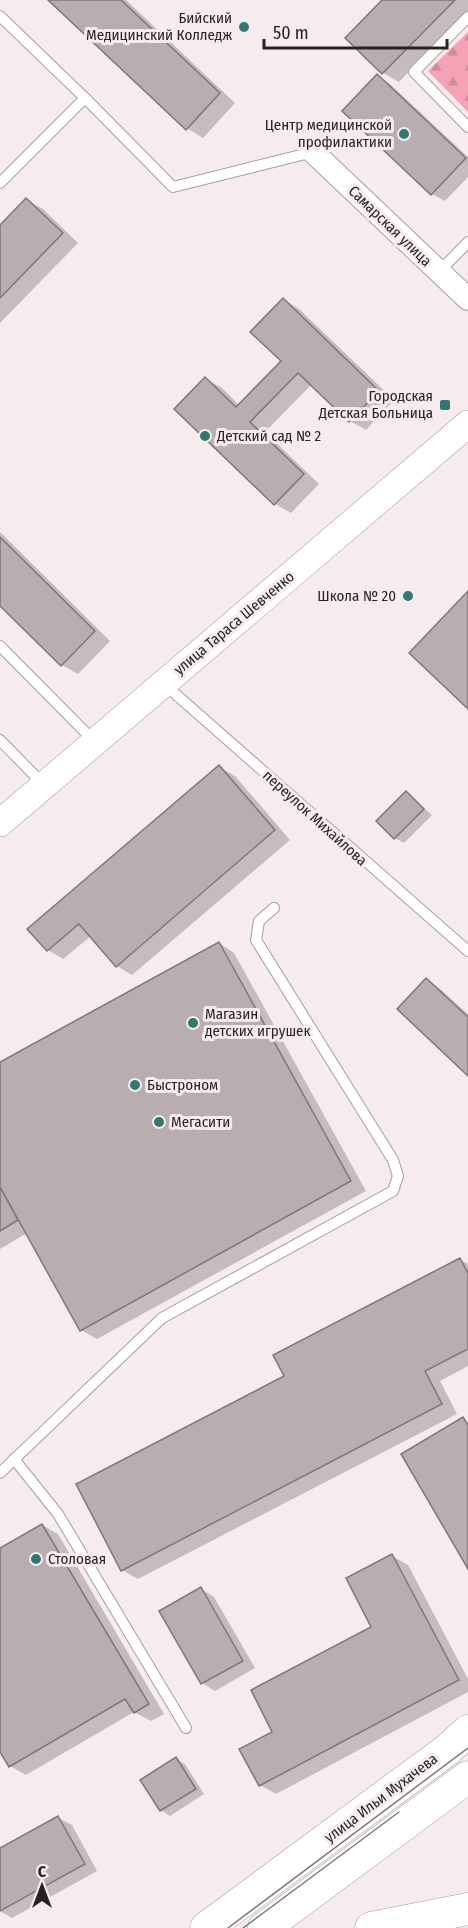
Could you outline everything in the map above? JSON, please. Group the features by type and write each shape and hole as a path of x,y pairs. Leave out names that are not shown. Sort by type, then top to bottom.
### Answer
{"main road":[{"name":"улица Ильи Мухачева","path":"206,1928 447,1750 468,1731"},
{"path":"264,1928 468,1777"},
{"path":"371,1928 468,1909"}],"street":[{"name":"Самарская улица","path":"313,152 468,299"},
{"name":"улица Тараса Шевченко","path":"0,823 468,424"}],"lane":[{"path":"0,16 173,187 313,152"},
{"path":"468,16 414,72 468,128"},
{"path":"0,183 85,98"},
{"path":"439,273 468,242"},
{"path":"0,646 95,742"},
{"name":"переулок Михайлова","path":"164,684 468,951"},
{"path":"0,740 44,785"},
{"path":"0,1473 162,1318 393,1191 398,1176 393,1160 256,940 258,921 274,908"},
{"path":"14,1459 58,1514 186,1728"}],"green space":[{"path":"468,32 468,112 428,71"}],"building":[{"path":"48,0 121,0 220,93 186,130"},
{"path":"382,0 455,0 382,74 345,38"},
{"name":"Центр медицинской профилактики","path":"377,74 466,158 431,195 342,111"},
{"path":"26,198 63,233 0,298 0,225"},
{"path":"283,298 379,391 349,422 298,373 250,422 304,474 274,505 174,409 205,377 236,407 281,361 250,332"},
{"path":"0,537 95,631 61,666 0,606"},
{"path":"468,591 468,709 409,653"},
{"path":"219,765 275,830 116,967 79,924 47,951 27,929"},
{"path":"406,791 424,809 394,839 376,821"},
{"name":"Мегасити","path":"219,942 351,1181 80,1331 0,1187 0,1062"},
{"path":"426,978 468,1017 468,1076 397,1009"},
{"path":"0,1187 18,1220 0,1231"},
{"path":"460,1258 468,1273 468,1349 425,1371 442,1404 121,1571 76,1484 284,1376 273,1355"},
{"path":"463,1417 468,1425 468,1569 401,1454"},
{"path":"42,1524 149,1704 134,1713 125,1699 9,1767 0,1752 0,1548"},
{"path":"392,1554 459,1680 259,1786 239,1749 272,1732 251,1690 371,1627 346,1578"},
{"path":"201,1587 243,1661 201,1684 159,1611"},
{"path":"176,1757 196,1789 160,1811 140,1780"},
{"path":"58,1816 85,1864 0,1911 0,1848"}],"tram line":[{"path":"228,1928 468,1748"},
{"path":"243,1928 399,1812"}],"place":[{"name":"Бийский Медицинский Колледж","path":"244,27"},
{"name":"Центр медицинской профилактики","path":"404,134"},
{"name":"Городская Детская Больница","path":"445,405"},
{"name":"Детский сад № 2","path":"205,436"},
{"name":"Школа № 20","path":"408,596"},
{"name":"Магазин детских игрушек","path":"193,1023"},
{"name":"Быстроном","path":"135,1085"},
{"name":"Мегасити","path":"159,1122"},
{"name":"Столовая","path":"36,1559"}]}
